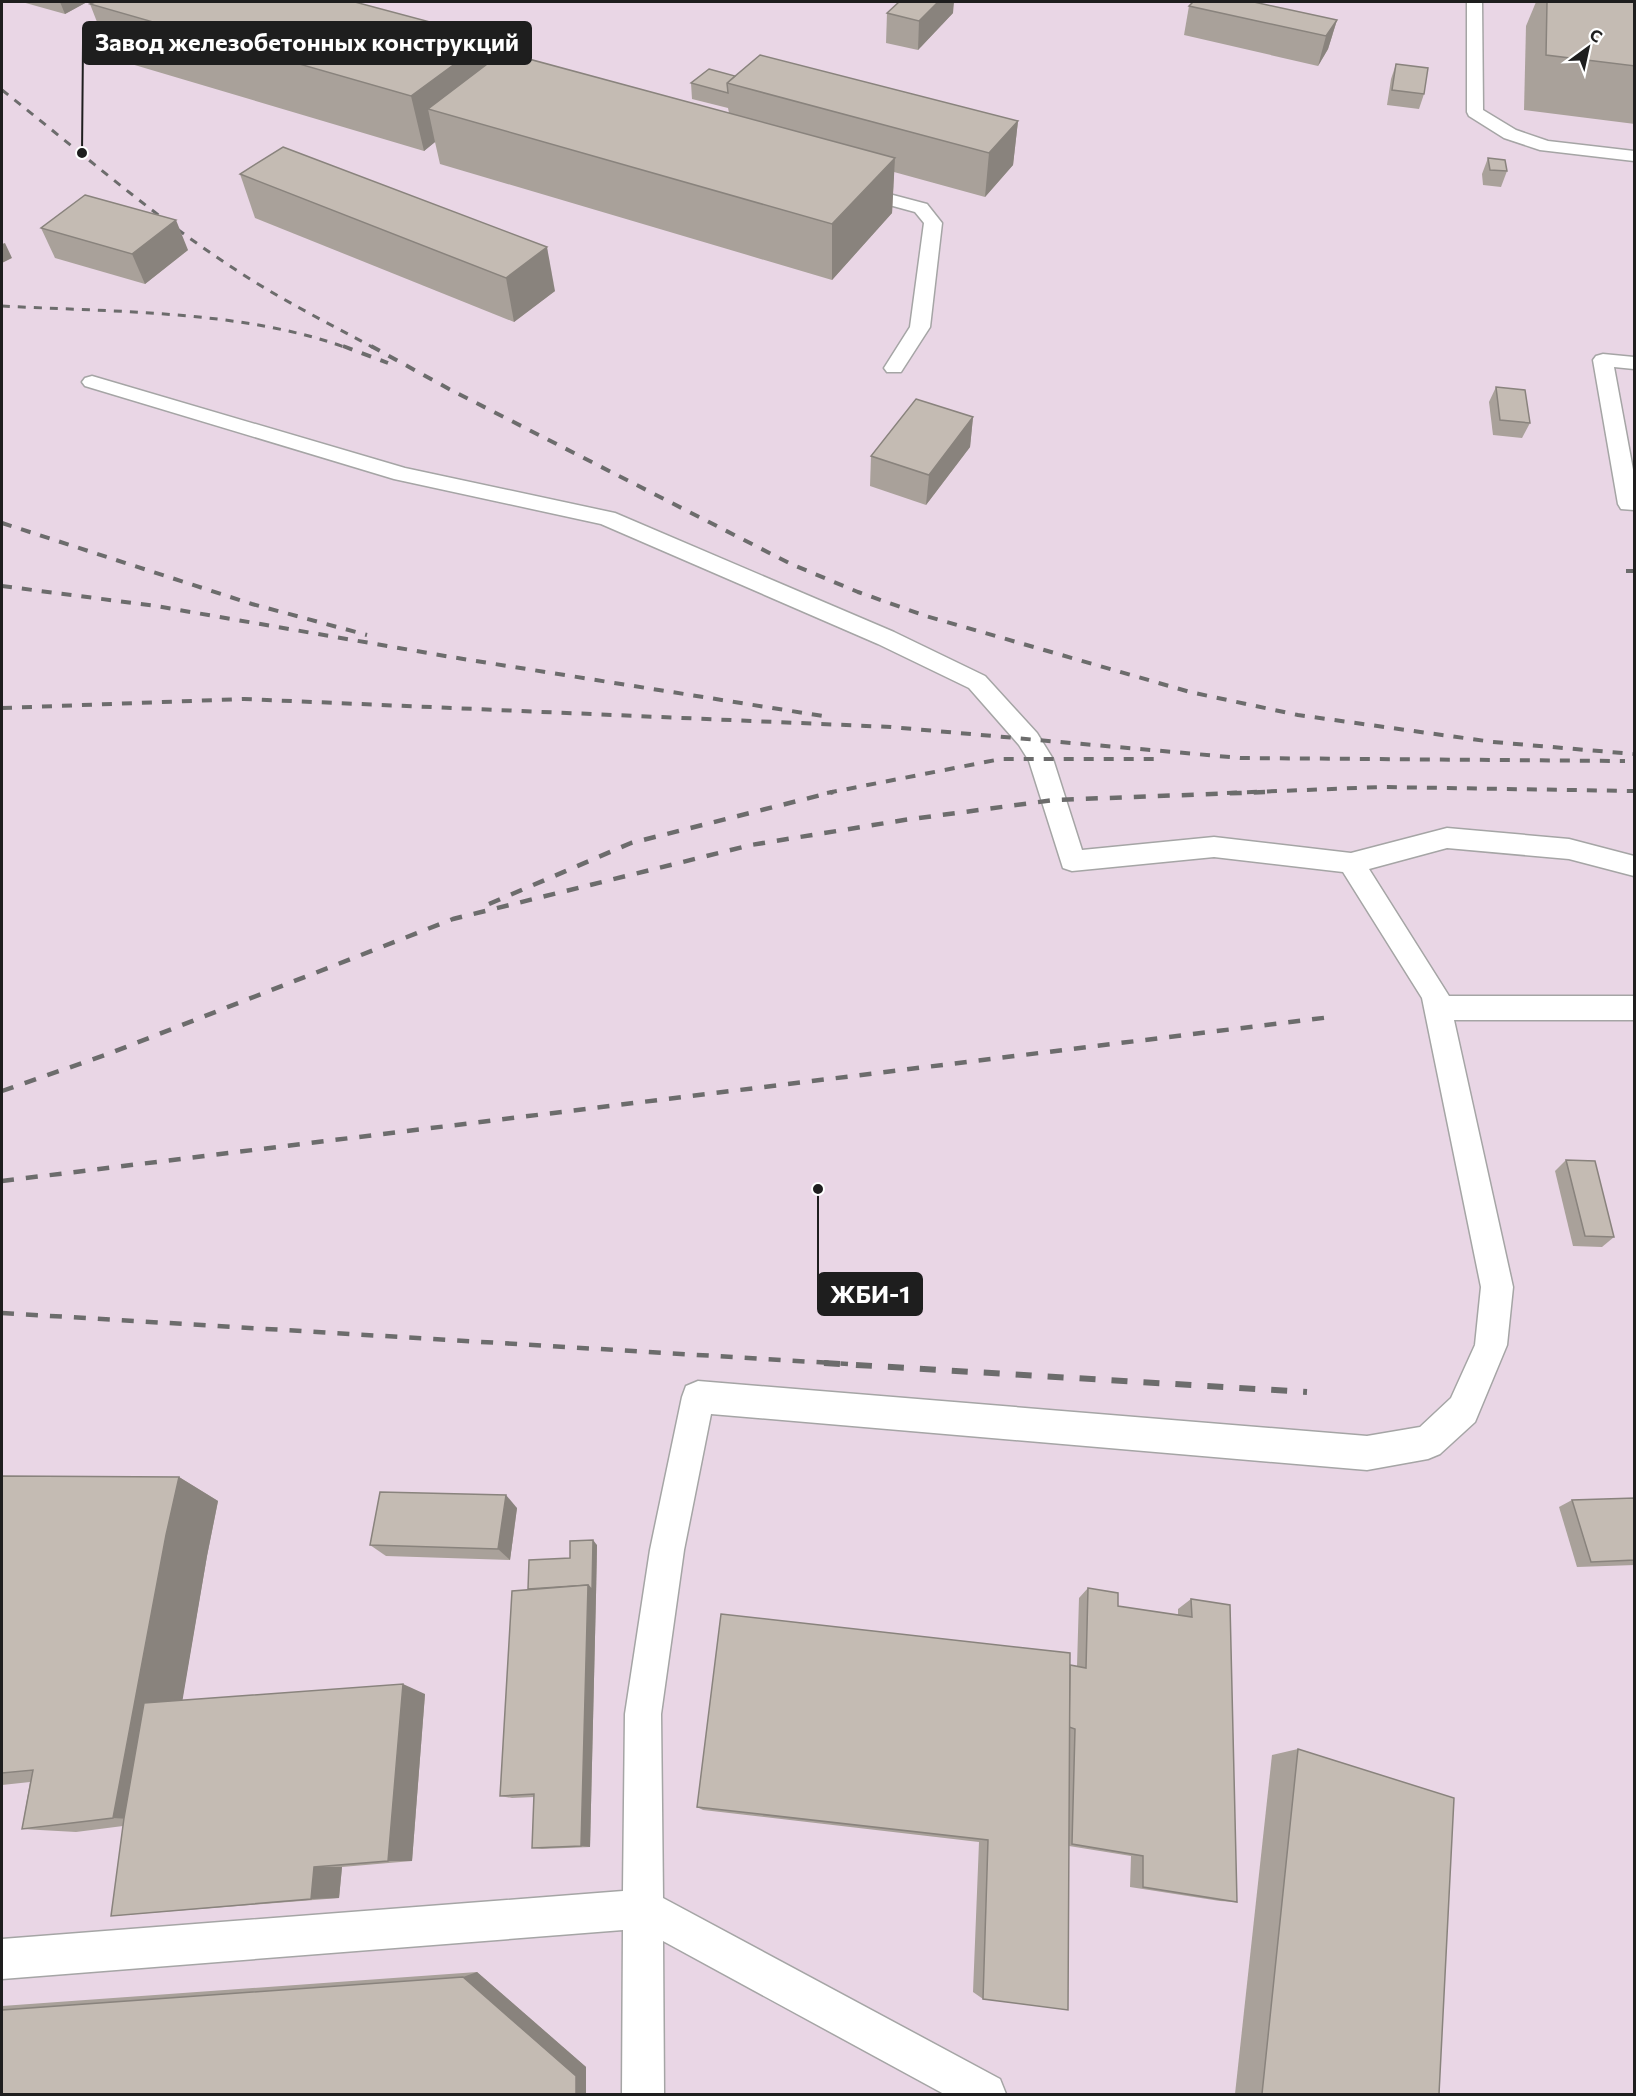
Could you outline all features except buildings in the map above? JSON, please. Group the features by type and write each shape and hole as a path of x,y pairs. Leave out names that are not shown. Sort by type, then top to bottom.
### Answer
{"lane":[{"path":"1474,2 1475,112 1510,134 1546,146 1635,156"},
{"path":"840,186 921,208 933,223 920,327 894,368"},
{"path":"1629,504 1603,360 1635,363"},
{"path":"92,382 402,474 607,518 886,638 977,682 1028,740 1041,759 1072,861 1214,847 1351,863 1447,838 1569,849 1635,866"},
{"path":"643,2094 643,1714 667,1550 698,1397 1367,1453 1428,1442 1463,1410 1491,1345 1497,1287 1435,995 1351,863"},
{"path":"1437,1008 1635,1008"},
{"path":"2,1959 644,1909 985,2094"}],"shaded area":[{"path":"2,2 1634,2 1634,2094 2,2094"}],"railway":[{"path":"2,90 143,203 201,246 265,288 374,348"},
{"path":"2,306 132,312 222,320 265,326 347,348"},
{"path":"343,346 388,363"},
{"path":"371,346 449,389 791,564 858,592 926,616 1190,692 1298,715 1493,742 1634,754"},
{"path":"2,523 252,604 367,635"},
{"path":"1626,571 1634,571"},
{"path":"2,586 156,606 451,657 829,717"},
{"path":"2,708 244,699 891,727 1241,758 1625,761"},
{"path":"827,793 1001,759 1157,759"},
{"path":"1227,793 1382,787 1634,791"},
{"path":"489,904 631,843 833,792"},
{"path":"2,1091 108,1054 453,919 751,845 904,820 1054,800 1265,792"},
{"path":"2,1181 1331,1017"},
{"path":"2,1313 848,1364"},
{"path":"824,1363 1307,1392"}],"place":[{"name":"Завод железобетонных конструкций","path":"82,153"},
{"name":"ЖБИ-1","path":"818,1189"}]}
